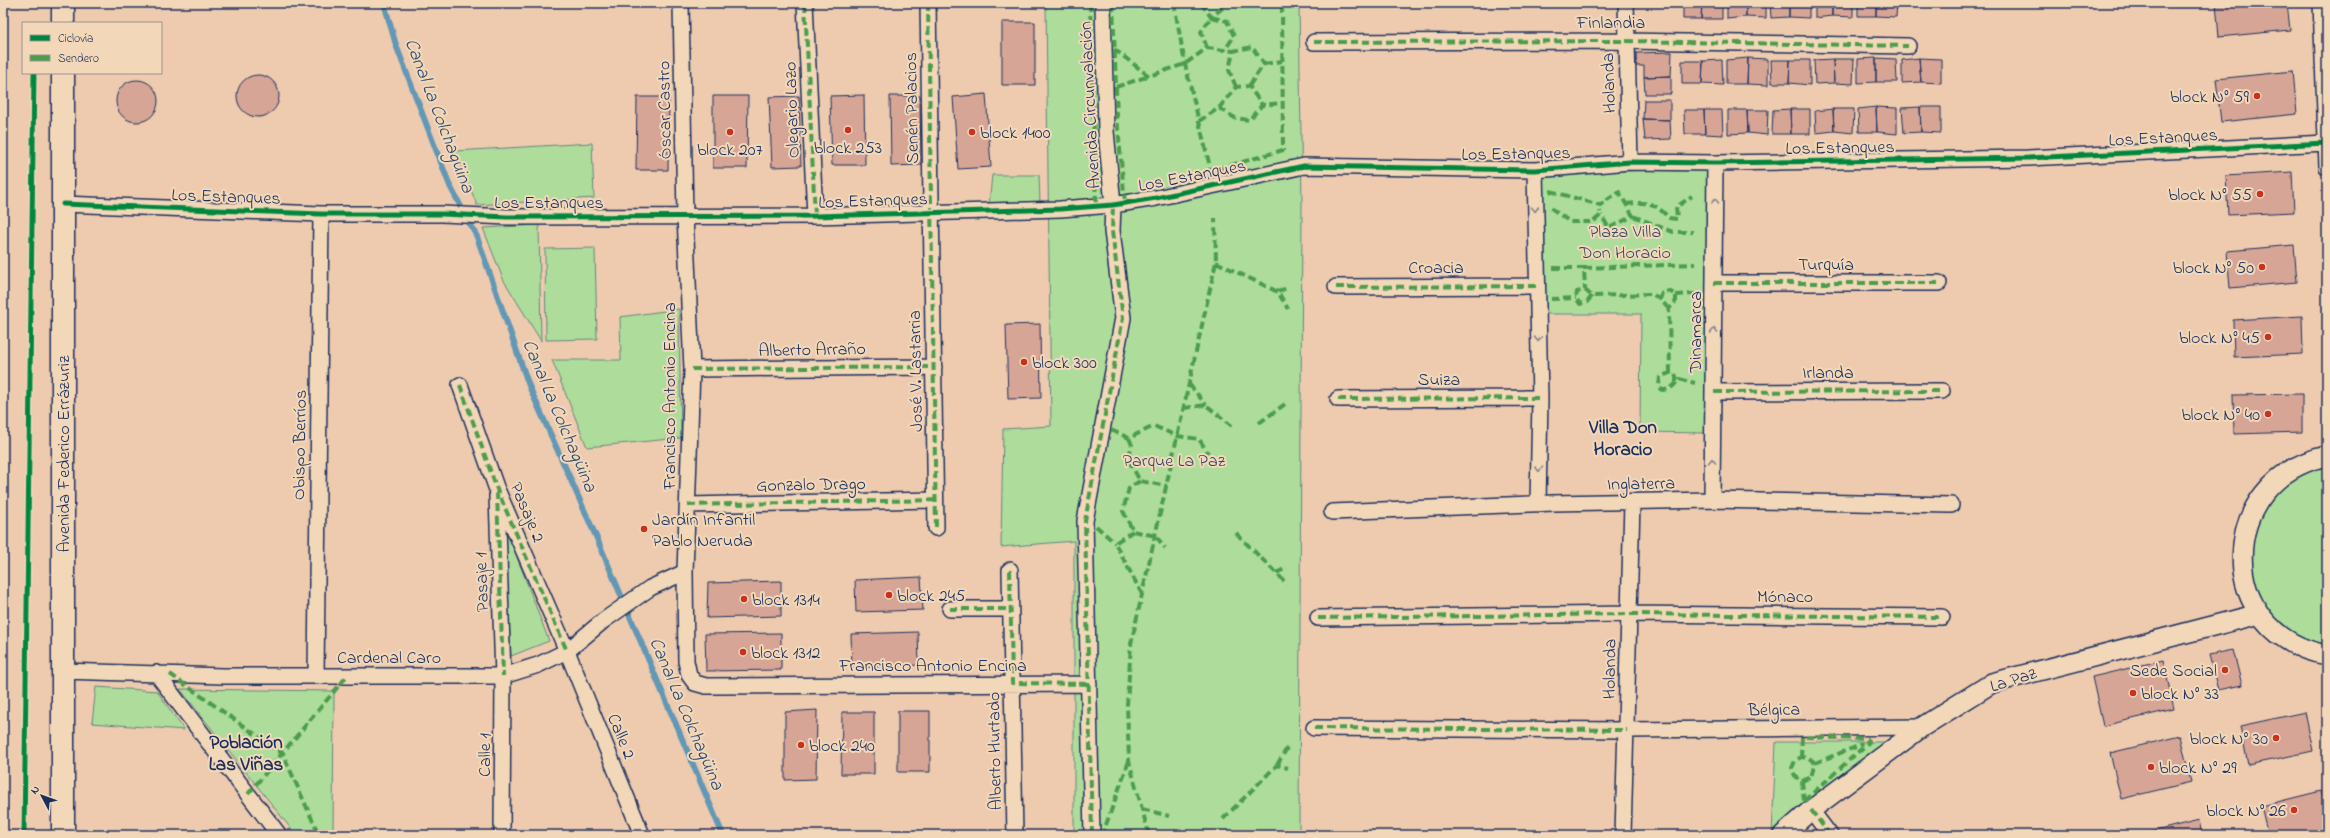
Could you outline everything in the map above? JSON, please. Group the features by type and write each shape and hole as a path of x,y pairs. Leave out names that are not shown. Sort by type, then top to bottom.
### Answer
{"main road":[{"path":"63,22 64,3"},
{"name":"Avenida Federico Errázuriz","path":"63,74 63,835"}],"street":[{"name":"Óscar Castro","path":"681,3 685,216"},
{"name":"Olegario Lazo","path":"805,3 814,216"},
{"name":"Senén Palacios","path":"928,3 932,213"},
{"name":"Avenida Circunvalación","path":"1092,835 1085,521 1123,318 1112,231 1113,205 1106,130 1103,3"},
{"name":"Holanda","path":"1626,3 1630,162"},
{"path":"2321,3 2327,167"},
{"name":"Finlandia","path":"1314,42 1626,41 1908,46"},
{"name":"Los Estanques","path":"63,204 321,214 442,214 507,217 814,216 932,213 1113,205 1156,198 1304,166 1535,170 1630,162 1715,163 2028,158 2326,143"},
{"name":"Dinamarca","path":"1712,500 1715,163"},
{"path":"1535,170 1536,286 1540,398 1538,504"},
{"name":"José V. Lastarria","path":"932,213 936,528"},
{"name":"Obispo Berríos","path":"316,676 321,214"},
{"name":"Francisco Antonio Encina","path":"685,216 692,369 686,572 686,661 689,675 695,683 706,686 1012,683 1089,684"},
{"name":"Turquía","path":"1714,283 1939,283"},
{"name":"Croacia","path":"1336,287 1536,286"},
{"name":"Alberto Arraño","path":"692,369 934,367"},
{"name":"Pasaje 2","path":"460,385 496,487 567,651"},
{"name":"Irlanda","path":"1714,392 1942,390"},
{"name":"Suiza","path":"1338,399 1540,398"},
{"path":"2327,456 2293,468 2267,489 2249,517 2241,550 2245,584 2259,614 2274,631 2293,644 2313,653 2327,655"},
{"name":"Pasaje 1","path":"496,487 503,676"},
{"name":"Gonzalo Drago","path":"688,505 935,500"},
{"name":"Inglaterra","path":"1332,512 1538,504 1712,500 1950,505"},
{"name":"Holanda","path":"1623,835 1632,503"},
{"name":"Alberto Hurtado","path":"1010,570 1015,835"},
{"name":"Cardenal Caro","path":"63,671 223,676 503,676 538,665 567,651 603,621 650,588 686,572"},
{"path":"950,608 1010,609"},
{"name":"Mónaco","path":"1318,618 1629,614 1942,617"},
{"name":"La Paz","path":"1783,835 1812,810 1922,727 1992,683 2259,614"},
{"name":"Calle 2","path":"567,651 642,835"},
{"path":"156,674 279,835"},
{"name":"Calle 1","path":"502,835 503,676"},
{"name":"Bélgica","path":"1314,728 1627,730 1922,727"},
{"path":"1812,810 1830,835"}],"green space":[{"name":"Parque La Paz","path":"1046,3 1299,3 1302,204 1299,835 1074,835 1074,541 1001,547 1003,429 1051,426"},
{"path":"592,143 594,198 477,205 455,151"},
{"name":"Plaza Villa Don Horacio","path":"1710,168 1706,433 1640,432 1641,314 1541,314 1538,174"},
{"path":"992,175 1039,175 1040,203 989,205"},
{"path":"539,225 541,341 503,279 483,228"},
{"path":"595,248 597,339 546,340 545,249"},
{"path":"679,309 681,438 587,447 552,360 621,360 620,317"},
{"path":"2327,460 2327,651 2295,639 2269,617 2252,588 2247,555 2253,521 2270,492"},
{"path":"504,523 549,641 511,656"},
{"path":"96,687 157,691 184,730 92,723"},
{"path":"180,689 334,691 333,835 296,835"},
{"path":"1776,742 1900,742 1780,835 1772,835"}],"building":[{"path":"1683,3 1702,3 1701,19 1683,19"},
{"path":"1702,3 1722,3 1722,19 1701,19"},
{"path":"1727,3 1746,3 1746,17 1727,19"},
{"path":"1746,3 1766,3 1766,18 1746,17"},
{"path":"1770,3 1789,3 1789,17 1771,18"},
{"path":"1789,3 1809,3 1809,18 1789,17"},
{"path":"1815,3 1832,3 1832,16 1815,18"},
{"path":"1832,3 1853,3 1853,17 1832,16"},
{"path":"1858,3 1876,3 1876,16 1858,16"},
{"path":"1876,3 1897,3 1896,17 1876,16"},
{"path":"2216,3 2287,3 2290,30 2219,37"},
{"path":"1002,22 1035,22 1035,85 1002,85"},
{"path":"1672,52 1671,76 1644,77 1644,66 1636,66 1636,53"},
{"path":"1748,58 1747,84 1726,84 1726,60"},
{"path":"1748,58 1768,59 1768,85 1747,84"},
{"path":"1876,58 1876,82 1858,83 1858,59"},
{"path":"1876,58 1896,59 1897,82 1876,82"},
{"path":"1919,58 1921,82 1902,83 1902,60"},
{"path":"1919,58 1941,59 1941,83 1921,82"},
{"path":"1833,59 1834,83 1815,84 1814,60"},
{"path":"1833,59 1854,59 1853,84 1834,83"},
{"path":"1722,60 1723,85 1702,84 1703,61"},
{"path":"1771,60 1790,60 1789,83 1772,83"},
{"path":"1790,60 1810,60 1810,85 1789,83"},
{"path":"1682,61 1703,61 1702,84 1682,84"},
{"name":"block N° 59","path":"2293,71 2297,114 2221,122 2216,79"},
{"path":"258,75 273,81 279,96 273,111 258,117 243,111 237,96 243,81"},
{"path":"1671,76 1671,94 1645,94 1644,77"},
{"path":"137,80 152,86 158,101 152,116 137,122 122,116 116,101 122,86"},
{"name":"block 1400","path":"986,94 991,167 958,169 953,97"},
{"name":"block 253","path":"864,95 865,165 832,165 830,96"},
{"name":"block 207","path":"713,96 748,96 747,168 713,168"},
{"path":"799,96 801,166 772,167 769,97"},
{"path":"890,96 920,96 921,165 891,166"},
{"path":"637,97 669,97 668,170 636,170"},
{"path":"1644,100 1670,100 1670,120 1643,119"},
{"path":"1876,107 1877,132 1859,132 1858,109"},
{"path":"1876,107 1897,108 1897,134 1877,132"},
{"path":"1920,107 1921,132 1904,133 1902,108"},
{"path":"1920,107 1941,107 1941,133 1921,132"},
{"path":"1790,109 1791,134 1772,134 1773,110"},
{"path":"1790,109 1810,109 1810,134 1791,134"},
{"path":"1833,109 1834,131 1816,133 1815,111"},
{"path":"1833,109 1854,109 1853,133 1834,131"},
{"path":"1684,110 1704,110 1705,134 1685,134"},
{"path":"1704,110 1722,110 1723,135 1705,134"},
{"path":"1728,110 1747,110 1748,133 1728,134"},
{"path":"1747,110 1768,110 1767,135 1748,133"},
{"path":"1643,119 1670,120 1671,139 1645,140"},
{"name":"block N° 55","path":"2292,172 2294,212 2228,215 2226,176"},
{"name":"block N° 50","path":"2294,245 2297,282 2230,288 2227,251"},
{"name":"block N° 45","path":"2302,316 2303,354 2234,357 2233,320"},
{"name":"block 300","path":"1040,324 1041,398 1008,399 1006,325"},
{"name":"block N° 40","path":"2302,394 2302,432 2234,434 2233,395"},
{"name":"block 245","path":"921,577 923,610 856,612 855,580"},
{"name":"block 1314","path":"781,581 781,616 707,618 708,583"},
{"path":"918,632 919,665 852,668 851,634"},
{"name":"block 1312","path":"781,633 781,670 706,671 705,634"},
{"name":"Sede Social","path":"2233,650 2242,685 2218,690 2209,655"},
{"name":"block N° 33","path":"2163,660 2174,709 2103,726 2092,677"},
{"name":"block 240","path":"817,710 816,779 785,780 785,712"},
{"path":"898,711 930,711 930,772 898,772"},
{"path":"842,712 874,712 874,774 841,774"},
{"name":"block N° 30","path":"2305,712 2313,751 2248,765 2240,726"},
{"name":"block N° 29","path":"2180,736 2191,782 2121,799 2110,753"},
{"name":"block N° 26","path":"2321,791 2327,813 2327,829 2305,835 2268,835 2261,806"},
{"path":"2199,820 2202,835 2139,835"}],"waterway":[{"name":"Canal La Colchagüina","path":"384,3 396,45 450,186 477,237 529,386 598,541 723,835"}],"marked path":[{"path":"805,3 815,216"},
{"path":"928,3 936,528"},
{"path":"1090,3 1096,206"},
{"path":"1113,3 1117,117 1125,203"},
{"path":"1174,3 1185,64 1211,171 1283,150 1282,3"},
{"path":"1201,3 1211,17 1229,3"},
{"path":"1207,48 1201,32 1211,17 1227,21 1234,36 1225,50"},
{"path":"1314,42 1626,41 1908,46"},
{"path":"1236,87 1229,70 1233,51 1252,47 1264,64 1249,86"},
{"path":"1114,49 1149,76 1185,64 1207,48 1233,51"},
{"path":"1264,64 1282,61"},
{"path":"1116,87 1149,76"},
{"path":"1219,108 1236,87 1249,86 1262,105"},
{"path":"1199,121 1219,108 1235,118 1249,120 1262,105 1282,103"},
{"path":"1550,191 1600,205 1619,192 1633,216 1609,228 1601,215"},
{"path":"1626,204 1650,204 1659,208 1669,218 1677,219 1676,207 1692,196"},
{"path":"1092,835 1085,521 1123,318 1112,231 1113,205"},
{"path":"1551,208 1570,222 1593,222 1601,215 1600,211"},
{"path":"1633,216 1673,232 1693,232"},
{"path":"1149,835 1129,761 1127,705 1131,644 1216,262 1215,218"},
{"path":"1216,262 1278,292 1288,309"},
{"path":"1584,268 1695,264"},
{"path":"1553,268 1584,268 1585,290"},
{"path":"1714,283 1939,283"},
{"path":"1336,287 1536,286"},
{"path":"1278,292 1288,287"},
{"path":"1592,296 1587,302 1580,304 1576,298 1577,292 1585,290 1592,296 1652,294 1660,299"},
{"path":"1669,309 1660,299 1662,293 1669,291 1676,295 1676,301 1669,309 1670,373"},
{"path":"1676,295 1695,294"},
{"path":"1551,299 1576,298"},
{"path":"692,369 934,367"},
{"path":"1676,382 1676,376 1672,372 1660,377 1659,386 1662,390 1668,389 1674,386 1679,379 1695,383"},
{"path":"1189,384 1206,405"},
{"path":"460,385 496,487 567,651"},
{"path":"1714,392 1942,391"},
{"path":"1338,399 1540,398"},
{"path":"1259,423 1288,402"},
{"path":"1184,408 1206,405 1232,426"},
{"path":"1111,430 1129,438 1154,426 1177,436 1199,439 1208,453"},
{"path":"1129,438 1132,445 1128,459 1140,481 1167,486"},
{"path":"1140,481 1129,488 1123,511 1133,531 1156,536 1165,548"},
{"path":"497,492 503,676"},
{"path":"688,505 935,500"},
{"path":"1096,526 1115,543"},
{"path":"1133,531 1115,543 1142,594"},
{"path":"1236,533 1287,584"},
{"path":"1276,573 1287,568"},
{"path":"1010,570 1012,683 1089,684"},
{"path":"950,609 1010,609"},
{"path":"1318,618 1629,614 1942,617"},
{"path":"170,674 283,754 319,835"},
{"path":"248,794 347,676"},
{"path":"1314,728 1627,730"},
{"path":"1801,757 1802,737 1866,739 1869,742 1804,801"},
{"path":"1815,763 1863,744"},
{"path":"1277,765 1287,748"},
{"path":"1802,781 1811,777 1815,763 1809,758 1801,757 1795,761 1792,768 1795,776 1802,781 1804,801"},
{"path":"1106,835 1103,833 1129,761"},
{"path":"1223,819 1277,765 1288,768"},
{"path":"1142,809 1169,816"},
{"path":"1811,810 1830,835"}],"cycle path":[{"path":"24,835 34,74"},
{"path":"63,204 321,214 442,214 507,217 815,216 1060,209 1113,205 1156,198 1304,166 1535,170 1630,162 1715,163 2028,158 2326,143"}],"place":[{"name":"block N° 59","path":"2257,96"},
{"name":"block 253","path":"848,130"},
{"name":"block 207","path":"730,132"},
{"name":"block 1400","path":"972,132"},
{"name":"block N° 55","path":"2260,194"},
{"name":"block N° 50","path":"2262,267"},
{"name":"block N° 45","path":"2268,337"},
{"name":"block 300","path":"1024,362"},
{"name":"block N° 40","path":"2268,414"},
{"name":"Jardín Infantil Pablo Neruda","path":"644,529"},
{"name":"block 245","path":"889,595"},
{"name":"block 1314","path":"744,599"},
{"name":"block 1312","path":"743,652"},
{"name":"Sede Social","path":"2225,670"},
{"name":"block N° 33","path":"2133,693"},
{"name":"block N° 30","path":"2276,738"},
{"name":"block 240","path":"801,745"},
{"name":"block N° 29","path":"2151,767"},
{"name":"block N° 26","path":"2294,810"}],"district":[{"name":"Villa Don Horacio","path":"1623,437"},
{"name":"Población Las Viñas","path":"246,752"}]}
